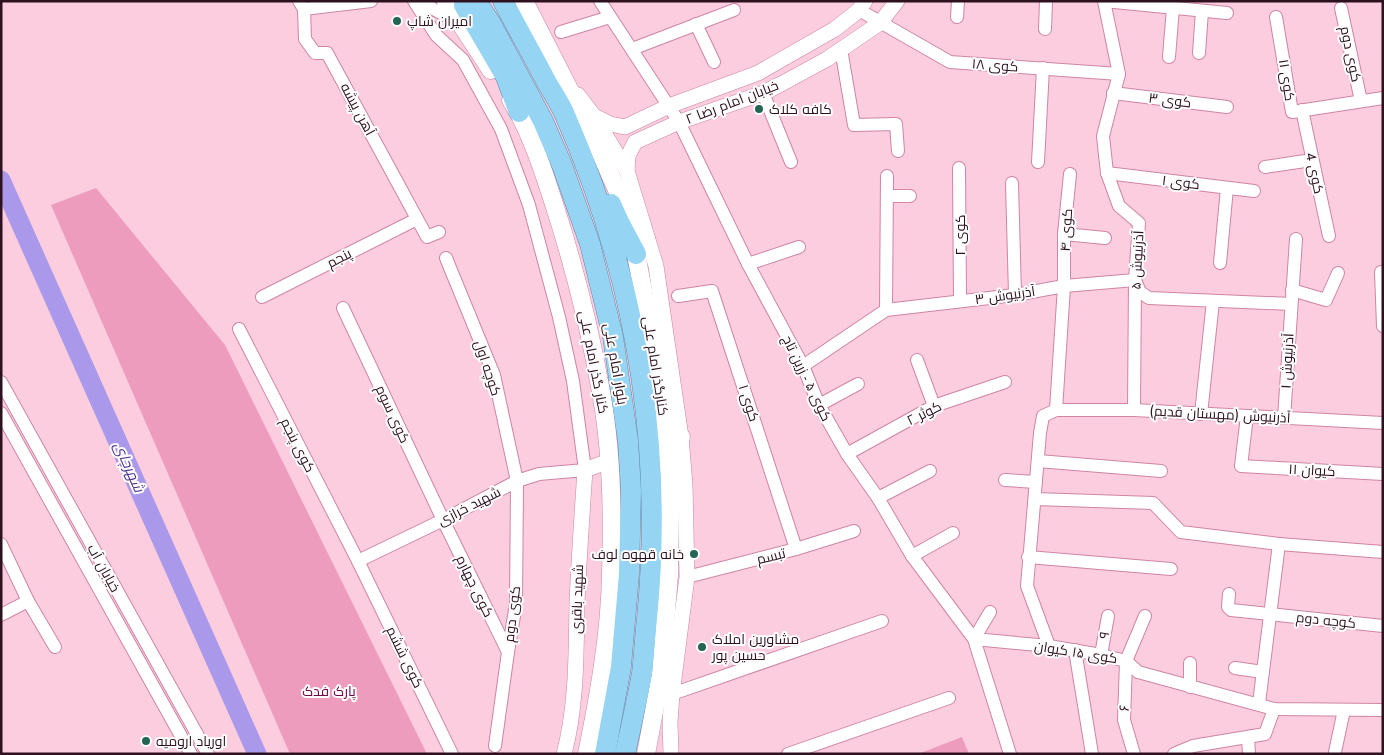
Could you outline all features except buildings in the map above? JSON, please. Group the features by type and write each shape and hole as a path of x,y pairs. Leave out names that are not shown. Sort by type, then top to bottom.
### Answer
{"highway":[{"path":"462,1 506,77 519,112"},
{"name":"بلوار امام علی","path":"476,1 490,22 543,122 562,166 590,244 613,336 628,441 631,491 629,574 621,667 605,754"},
{"name":"بلوار امام علی","path":"503,1 564,114 608,228 623,281 647,418 652,491 651,574 642,672 625,754"},
{"path":"564,114 591,154 619,222 636,254"}],"main road":[{"name":"کنار گذر امام علی","path":"446,1 519,112 553,201 577,277 602,393 611,492 612,575 603,664 587,754"},
{"name":"کنارگذر امام علی","path":"524,1 564,77 617,190 636,254 663,396 669,478 669,575 661,674 646,754"},
{"path":"669,478 681,437"}],"street":[{"name":"آهن پیشه","path":"370,1 302,5 305,39 315,53 327,53 417,219"},
{"path":"414,1 436,35 463,60 501,130 529,205 559,317 573,381 585,470 609,461"},
{"path":"419,1 461,24"},
{"name":"کوی ۵ - زرین تاج","path":"600,1 680,122 748,264 803,366 819,405 847,454 878,498 912,556 974,640 1010,754"},
{"name":"خیابان امام رضا ۲","path":"627,171 628,156 635,142 680,122 763,93 812,67 880,23 897,1"},
{"path":"957,17 958,1"},
{"path":"1045,30 1046,1"},
{"path":"1119,74 1104,1 1227,13"},
{"name":"خیابان امام رضا ۲","path":"594,116 610,124 625,127 669,106 758,73 835,29 862,6"},
{"name":"کوی ۱۸","path":"862,6 880,23 950,62 1119,74"},
{"path":"1169,57 1173,8"},
{"name":"کوی دوم","path":"1341,8 1361,101"},
{"path":"632,49 734,10"},
{"path":"1198,53 1202,11"},
{"path":"561,32 610,17"},
{"name":"کوی ۱۱","path":"1276,17 1292,112 1383,98"},
{"path":"696,24 714,62"},
{"path":"841,49 854,125 896,124 898,151"},
{"path":"1038,162 1043,68"},
{"name":"آذرنیوش ۵","path":"1119,74 1103,136 1108,173 1119,206 1139,223 1135,280 1134,410"},
{"path":"564,77 594,116 627,171 656,266 681,437 686,508 687,577 672,694 670,722 671,754"},
{"path":"763,93 791,162"},
{"name":"کوی ۳","path":"1113,93 1226,107"},
{"name":"کوی 4","path":"1302,110 1329,236"},
{"path":"1265,166 1312,160"},
{"name":"کوی ۲","path":"960,168 960,301"},
{"name":"کوی ۱","path":"1108,173 1254,191"},
{"name":"کوی ۴","path":"1064,286 1064,234 1070,174"},
{"path":"886,310 887,176"},
{"path":"1012,183 1015,295"},
{"path":"1220,263 1227,188"},
{"path":"887,196 910,196"},
{"path":"417,219 427,237 439,232"},
{"name":"پنجم","path":"262,297 417,219"},
{"path":"1064,234 1104,238"},
{"name":"آذرنیوش ۱","path":"1284,418 1296,238"},
{"path":"748,264 798,247"},
{"name":"کوچه اول","path":"446,258 494,375 517,481"},
{"path":"1383,272 1381,272 1383,326"},
{"path":"1292,290 1326,300 1338,273"},
{"path":"1135,280 1140,292 1149,298 1291,304"},
{"name":"آذرنیوش ۳","path":"803,366 886,310 1015,295 1064,286 1135,280"},
{"path":"1049,646 1027,586 1028,557 1044,416 1056,410 1064,286"},
{"name":"کوی ۱","path":"678,296 712,290 796,549"},
{"path":"1201,414 1213,301"},
{"name":"کوی سوم","path":"343,308 443,520"},
{"name":"کوی پنجم","path":"239,329 358,561"},
{"path":"917,360 934,406"},
{"name":"خیابان آب","path":"1,382 208,754"},
{"name":"کوثر ۲","path":"847,454 934,406 1005,382"},
{"path":"819,405 858,384"},
{"name":"آذرنیوش (مهستان قدیم)","path":"1056,410 1134,410 1383,423"},
{"name":"خیابان آب","path":"1,413 191,754"},
{"name":"کیوان ۱۱","path":"1247,416 1241,466 1383,474"},
{"path":"1038,461 1161,471"},
{"name":"شهید خرازی","path":"358,561 443,520 517,481 539,474 585,470"},
{"name":"شهید باقری","path":"564,754 570,732 576,658 578,563 585,470"},
{"path":"878,498 930,470"},
{"path":"669,478 686,508"},
{"path":"1005,480 1036,482"},
{"name":"کوی دوم","path":"495,746 516,604 517,481"},
{"path":"1034,499 1154,503 1181,532 1279,544 1383,552"},
{"name":"کوی چهارم","path":"443,520 508,652"},
{"name":"تبسم","path":"687,577 796,549 854,531"},
{"path":"912,556 953,533"},
{"path":"1,544 28,601 55,647"},
{"path":"1259,703 1279,544"},
{"path":"1028,557 1171,569"},
{"name":"کوی ششم","path":"358,561 452,754"},
{"name":"کوچه دوم","path":"1229,594 1229,609 1383,626"},
{"path":"1,615 28,601"},
{"path":"974,640 990,612"},
{"name":"۹","path":"1101,654 1108,616"},
{"path":"1126,661 1146,616"},
{"path":"672,694 882,621"},
{"name":"کوی ۱۵ کیوان","path":"974,640 1049,646 1101,654 1126,661 1138,672 1274,708 1383,710"},
{"path":"1075,650 1092,754"},
{"name":"۶","path":"1126,661 1124,720 1134,754"},
{"path":"1190,663 1190,687"},
{"path":"1235,668 1263,672"},
{"path":"788,754 949,698"},
{"path":"1174,754 1193,746 1265,734 1274,708"},
{"path":"1335,752 1344,710"},
{"path":"1248,738 1249,754"}],"green space":[{"name":"پارک فدک","path":"96,188 225,345 427,754 290,754 51,205"},
{"path":"962,737 969,754 918,754"}],"waterway":[{"name":"شهرچای","path":"1,180 257,754"}],"place":[{"name":"امیران شاپ","path":"397,21"},
{"name":"کافه کلاک","path":"759,109"},
{"name":"خانه قهوه لوف","path":"694,554"},
{"name":"مشاورین املاک حسین پور","path":"702,647"},
{"name":"اوریاد ارومیه","path":"146,741"}]}
